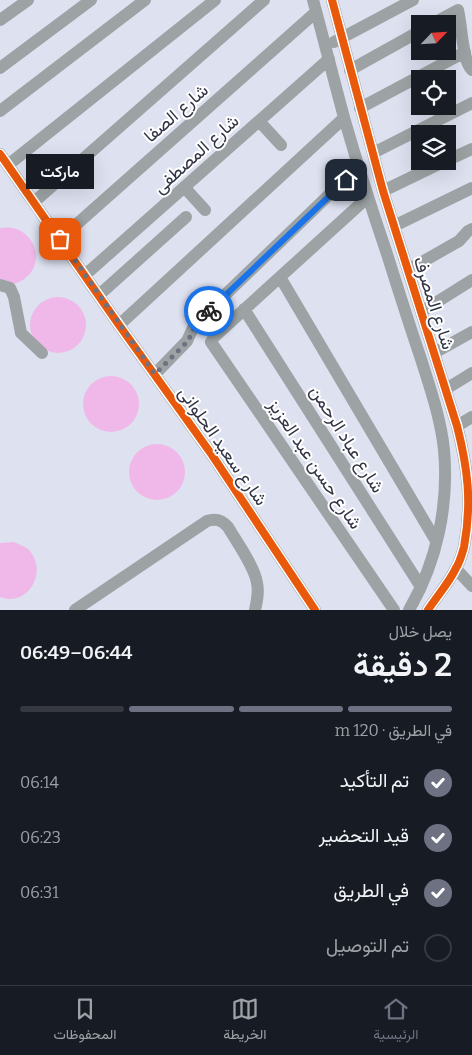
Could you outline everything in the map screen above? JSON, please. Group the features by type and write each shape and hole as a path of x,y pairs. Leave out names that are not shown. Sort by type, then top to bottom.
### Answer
{"street":[{"path":"0,20 28,0"},
{"path":"0,68 91,0"},
{"path":"0,110 145,0"},
{"path":"8,165 215,0"},
{"path":"34,202 264,0"},
{"name":"شارع المصرف","path":"332,0 383,191 457,426 466,441 471,488 470,531 456,569 435,607"},
{"name":"شارع المصطفى","path":"85,275 259,121 342,38 413,0"},
{"name":"شارع المصرف","path":"315,6 358,167 431,391 439,420 444,450 446,479 444,509 430,567 409,610"},
{"name":"شارع الصفا","path":"60,239 315,6"},
{"path":"449,15 458,10 467,28 465,52 471,69"},
{"path":"350,70 411,35"},
{"path":"360,108 465,52"},
{"path":"373,153 472,103"},
{"path":"119,325 344,118"},
{"path":"259,121 281,145"},
{"path":"456,156 472,149"},
{"name":"شارع سعيد الحلوانى","path":"0,154 212,455 315,610"},
{"path":"155,374 188,341 200,319 358,167"},
{"path":"383,191 427,170"},
{"path":"185,188 205,210"},
{"path":"394,226 472,188"},
{"path":"244,309 368,197"},
{"path":"98,295 186,217"},
{"path":"408,270 459,241 472,229"},
{"path":"280,276 436,541"},
{"path":"421,312 472,280"},
{"path":"0,285 10,288 14,297 21,333 42,353"},
{"name":"شارع حسن عبد العزيز","path":"244,309 214,337 211,342 212,345 394,610"},
{"name":"شارع عباد الرحمن","path":"244,309 421,587"},
{"path":"434,352 472,332"},
{"path":"446,389 472,373"},
{"path":"457,426 472,417"},
{"path":"444,450 466,441"},
{"path":"75,610 207,521 213,519 224,522 228,527 255,573 258,594 255,610"},
{"path":"456,569 472,586"}],"shaded area":[{"path":"0,228 17,229 30,238 35,248 36,258 32,270 24,280 12,284 0,283"},
{"path":"52,297 64,297 74,301 82,309 86,325 82,341 74,349 64,353 52,353 42,349 34,341 30,331 30,319 34,309 42,301"},
{"path":"105,376 117,376 127,380 135,388 139,404 135,420 127,428 117,432 105,432 95,428 87,420 83,410 83,398 87,388 95,380"},
{"path":"151,444 163,444 173,448 181,456 185,472 181,488 173,496 163,500 151,500 141,496 133,488 129,478 129,466 133,456 141,448"},
{"path":"14,542 28,549 37,567 33,585 20,597 10,599 0,597 0,543"}],"cycle path":[{"path":"332,0 383,191 457,426 464,457 468,486 468,516 464,547 460,561 453,574 428,610"},
{"path":"0,154 212,455 315,610"}],"way so far":[{"path":"60,239 155,374 188,341 200,319 209,311"}],"place":[{"name":"ماركت","path":"60,239"}],"route":[{"path":"209,311 346,180"}]}
